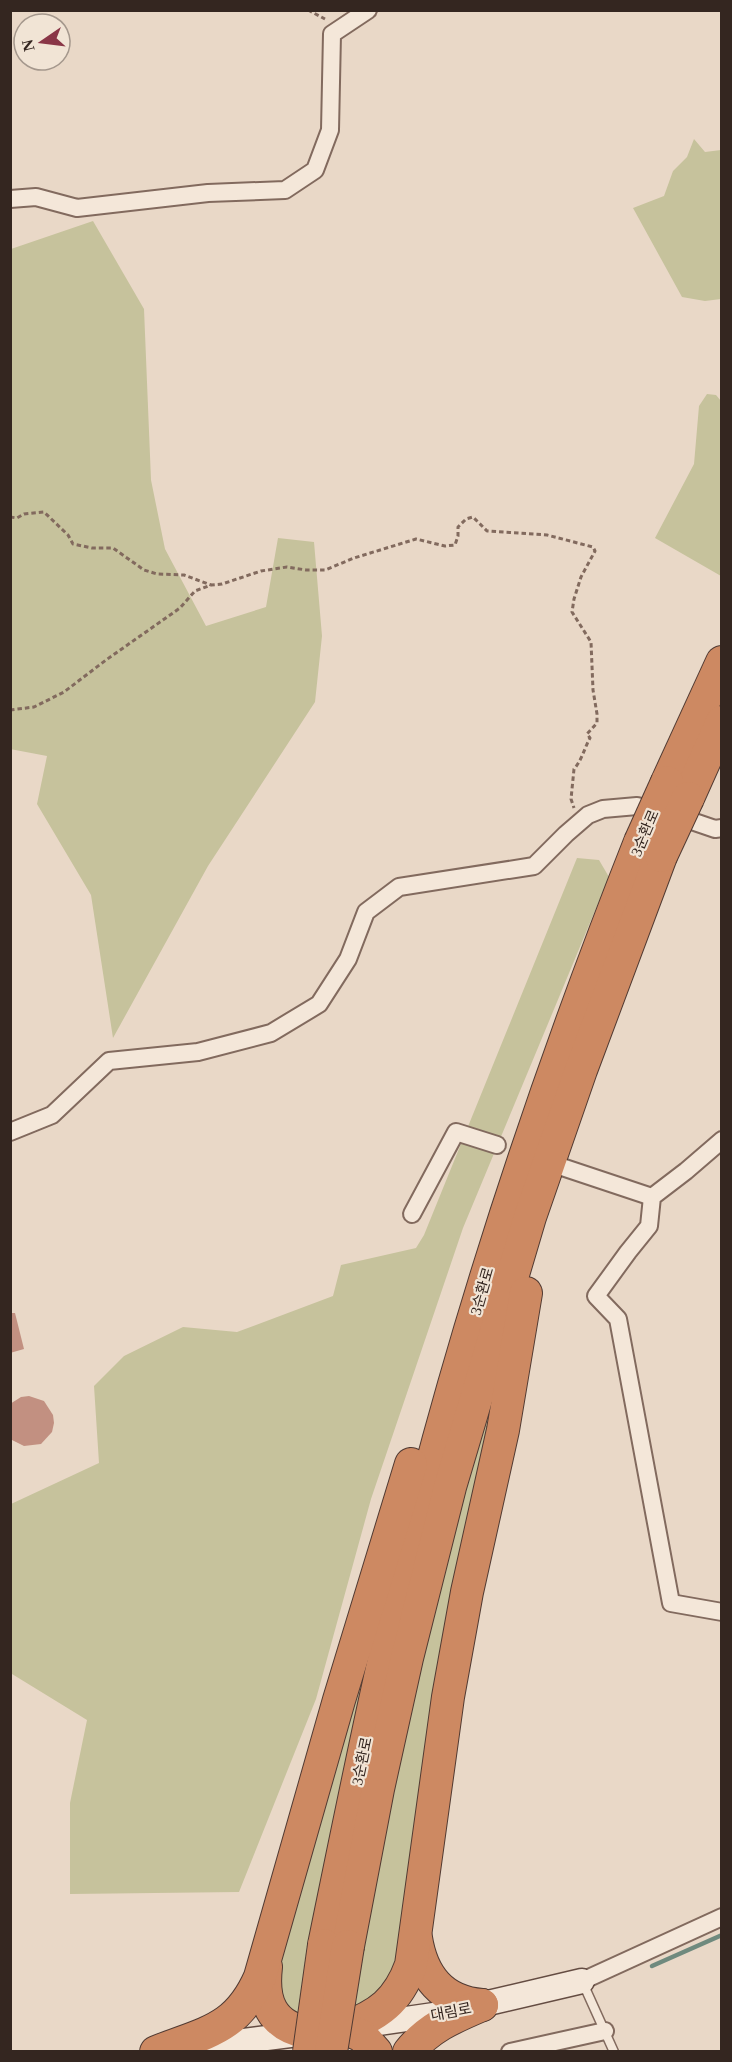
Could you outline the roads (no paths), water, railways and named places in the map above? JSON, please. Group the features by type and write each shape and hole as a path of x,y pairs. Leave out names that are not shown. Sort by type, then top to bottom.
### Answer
{"highway":[{"name":"3순환로","path":"336,1945 371,1717 424,1493 492,1255 588,974 677,790 722,662"},
{"name":"3순환로","path":"677,790 722,722"},
{"name":"3순환로","path":"336,1945 450,1488 530,1217 555,1160 650,849"},
{"path":"156,2052 232,2019 243,2009 253,1994 266,1961 339,1701 411,1465 564,1044"},
{"path":"266,1961 265,1988 272,2011 287,2027 323,2041 371,2016 395,1997 411,1965 448,1697 467,1592 503,1430 555,1160"},
{"path":"416,1938 423,1967 436,1984 462,2002 482,2006"},
{"path":"323,2041 336,1945"},
{"path":"409,2052 421,2037 433,2028 482,2006"},
{"path":"280,2052 323,2041 363,2036 376,2052"}],"street":[{"path":"10,199 36,197 77,208 208,193 285,190 315,170 330,130 332,34 368,10"},
{"path":"10,1132 52,1115 109,1061 198,1052 271,1033 319,1004 348,958 366,912 399,887 534,866 588,815 603,809 637,806 715,829 722,828"},
{"path":"412,1214 456,1132 497,1144"},
{"path":"722,1140 652,1197 649,1226 596,1296 618,1319 671,1603 722,1612"},
{"path":"555,1160 652,1197"},
{"name":"대림로","path":"166,2052 323,2041 482,2006 582,1981 722,1917"},
{"path":"510,2052 605,2031"}],"lane":[{"path":"582,1981 614,2052"}],"waterway":[{"path":"652,1966 722,1935"}]}
